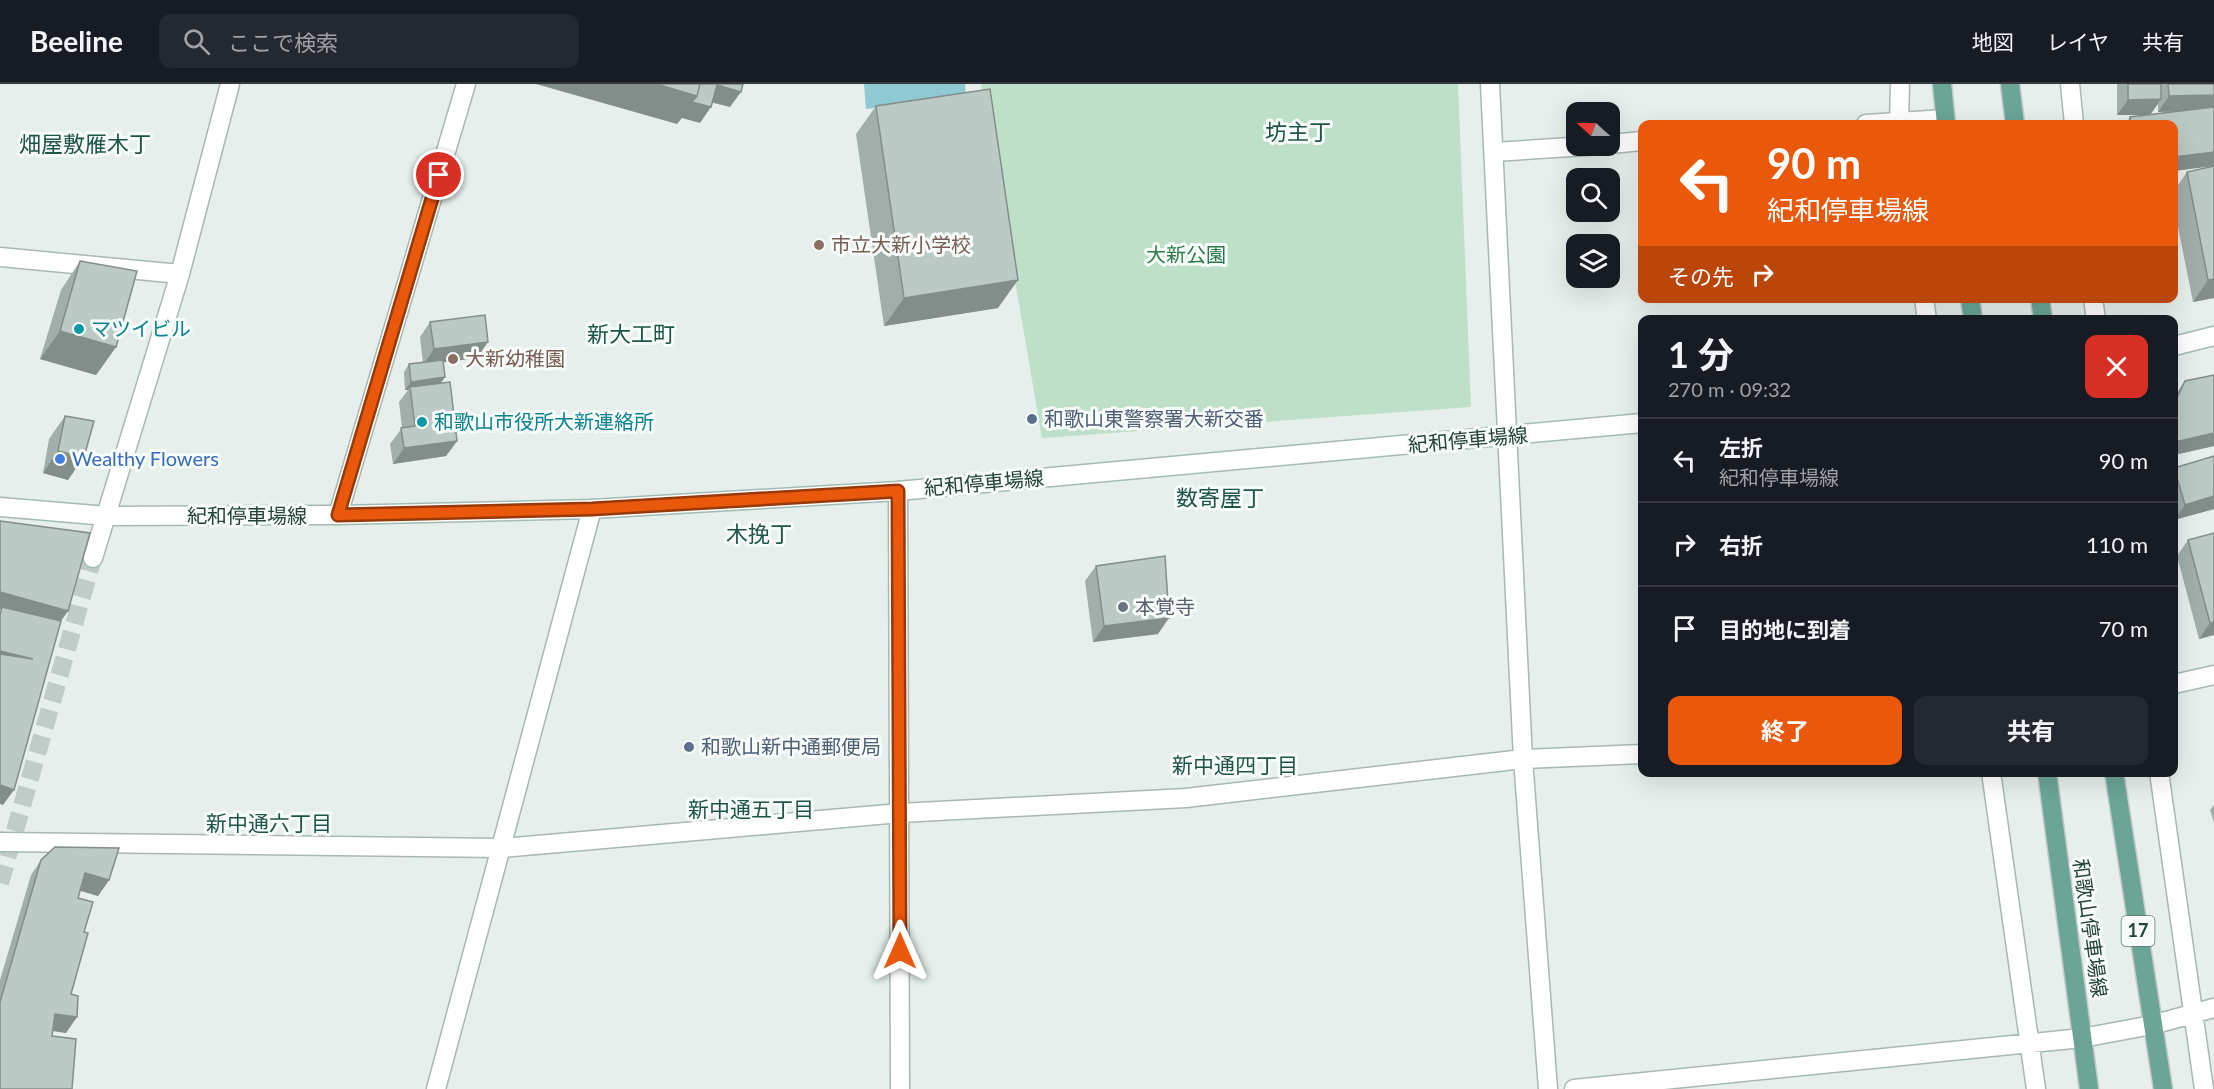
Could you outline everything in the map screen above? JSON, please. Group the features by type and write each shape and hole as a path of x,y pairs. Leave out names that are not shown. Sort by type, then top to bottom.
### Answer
{"main road":[{"path":"1942,84 1945,120"},
{"path":"2010,84 2014,120"},
{"name":"和歌山停車場線","path":"2048,777 2089,1089"},
{"name":"17","path":"2115,777 2163,1089"}],"street":[{"path":"93,558 180,274 230,84"},
{"path":"338,515 466,84"},
{"path":"1490,84 1523,759 1548,1089"},
{"path":"1899,120 1900,84"},
{"path":"2070,84 2074,120"},
{"path":"1620,143 1638,141"},
{"path":"1494,152 1566,147"},
{"path":"0,257 180,274"},
{"path":"2178,344 2214,336"},
{"name":"紀和停車場線","path":"0,507 107,516 338,515 592,509 898,491 1638,423"},
{"path":"898,491 900,1089"},
{"path":"436,1089 592,509"},
{"path":"2178,683 2214,675"},
{"path":"0,842 502,848 900,813 1186,798 1523,759 1638,754"},
{"path":"1992,777 2036,1089"},
{"path":"2160,777 2204,1089"},
{"path":"1574,1089 1621,1087 2082,1038 2152,1025 2214,1008"}],"green space":[{"name":"大新公園","path":"981,84 1458,84 1471,407 1042,438"}],"water":[{"path":"864,84 965,84 966,97 866,109"}],"building":[{"path":"656,84 700,84 697,96"},
{"path":"700,84 743,84 741,92 717,85 711,107 692,102 697,96"},
{"path":"2128,84 2161,84 2161,99 2128,100"},
{"path":"2168,84 2214,84 2214,95 2169,96"},
{"path":"990,89 1018,280 904,298 876,106"},
{"path":"2214,107 2214,152 2178,156 2178,120 2130,120 2130,117"},
{"path":"2214,166 2214,279 2208,280 2187,172"},
{"path":"80,261 137,271 116,347 60,331"},
{"path":"485,315 488,342 434,349 430,322"},
{"path":"443,360 445,377 411,382 409,364"},
{"path":"2214,375 2214,433 2178,441 2178,396 2185,381"},
{"path":"450,382 457,441 404,448 401,428 415,426 410,387"},
{"path":"65,416 94,421 84,457 58,451"},
{"path":"2214,456 2214,496 2185,505 2178,481 2178,467"},
{"path":"0,521 90,533 68,611 0,592"},
{"path":"2214,533 2214,622 2210,623 2188,540"},
{"name":"本覚寺","path":"1165,556 1169,618 1104,626 1096,566"},
{"path":"2,607 61,621 14,790 0,785 0,654 33,659 0,651"},
{"path":"55,847 119,848 109,880 85,873 78,898 93,902 84,932 88,933 71,994 78,996 77,1017 55,1014 52,1036 76,1039 72,1089 0,1089 0,1002 41,860"}],"tunnel":[{"path":"0,883 93,558"}],"place":[{"name":"市立大新小学校","path":"819,245"},
{"name":"マツイビル","path":"79,329"},
{"name":"大新幼稚園","path":"453,359"},
{"name":"和歌山東警察署大新交番","path":"1032,419"},
{"name":"和歌山市役所大新連絡所","path":"422,422"},
{"name":"Wealthy Flowers","path":"60,459"},
{"name":"本覚寺","path":"1123,607"},
{"name":"和歌山新中通郵便局","path":"689,747"}],"district":[{"name":"坊主丁","path":"1298,132"},
{"name":"畑屋敷雁木丁","path":"85,144"},
{"name":"新大工町","path":"631,334"},
{"name":"数寄屋丁","path":"1220,498"},
{"name":"木挽丁","path":"759,534"},
{"name":"新中通四丁目","path":"1235,766"},
{"name":"新中通五丁目","path":"751,810"},
{"name":"新中通六丁目","path":"269,824"}],"route":[{"path":"439,175 338,515 592,509 898,491 900,951"}]}
